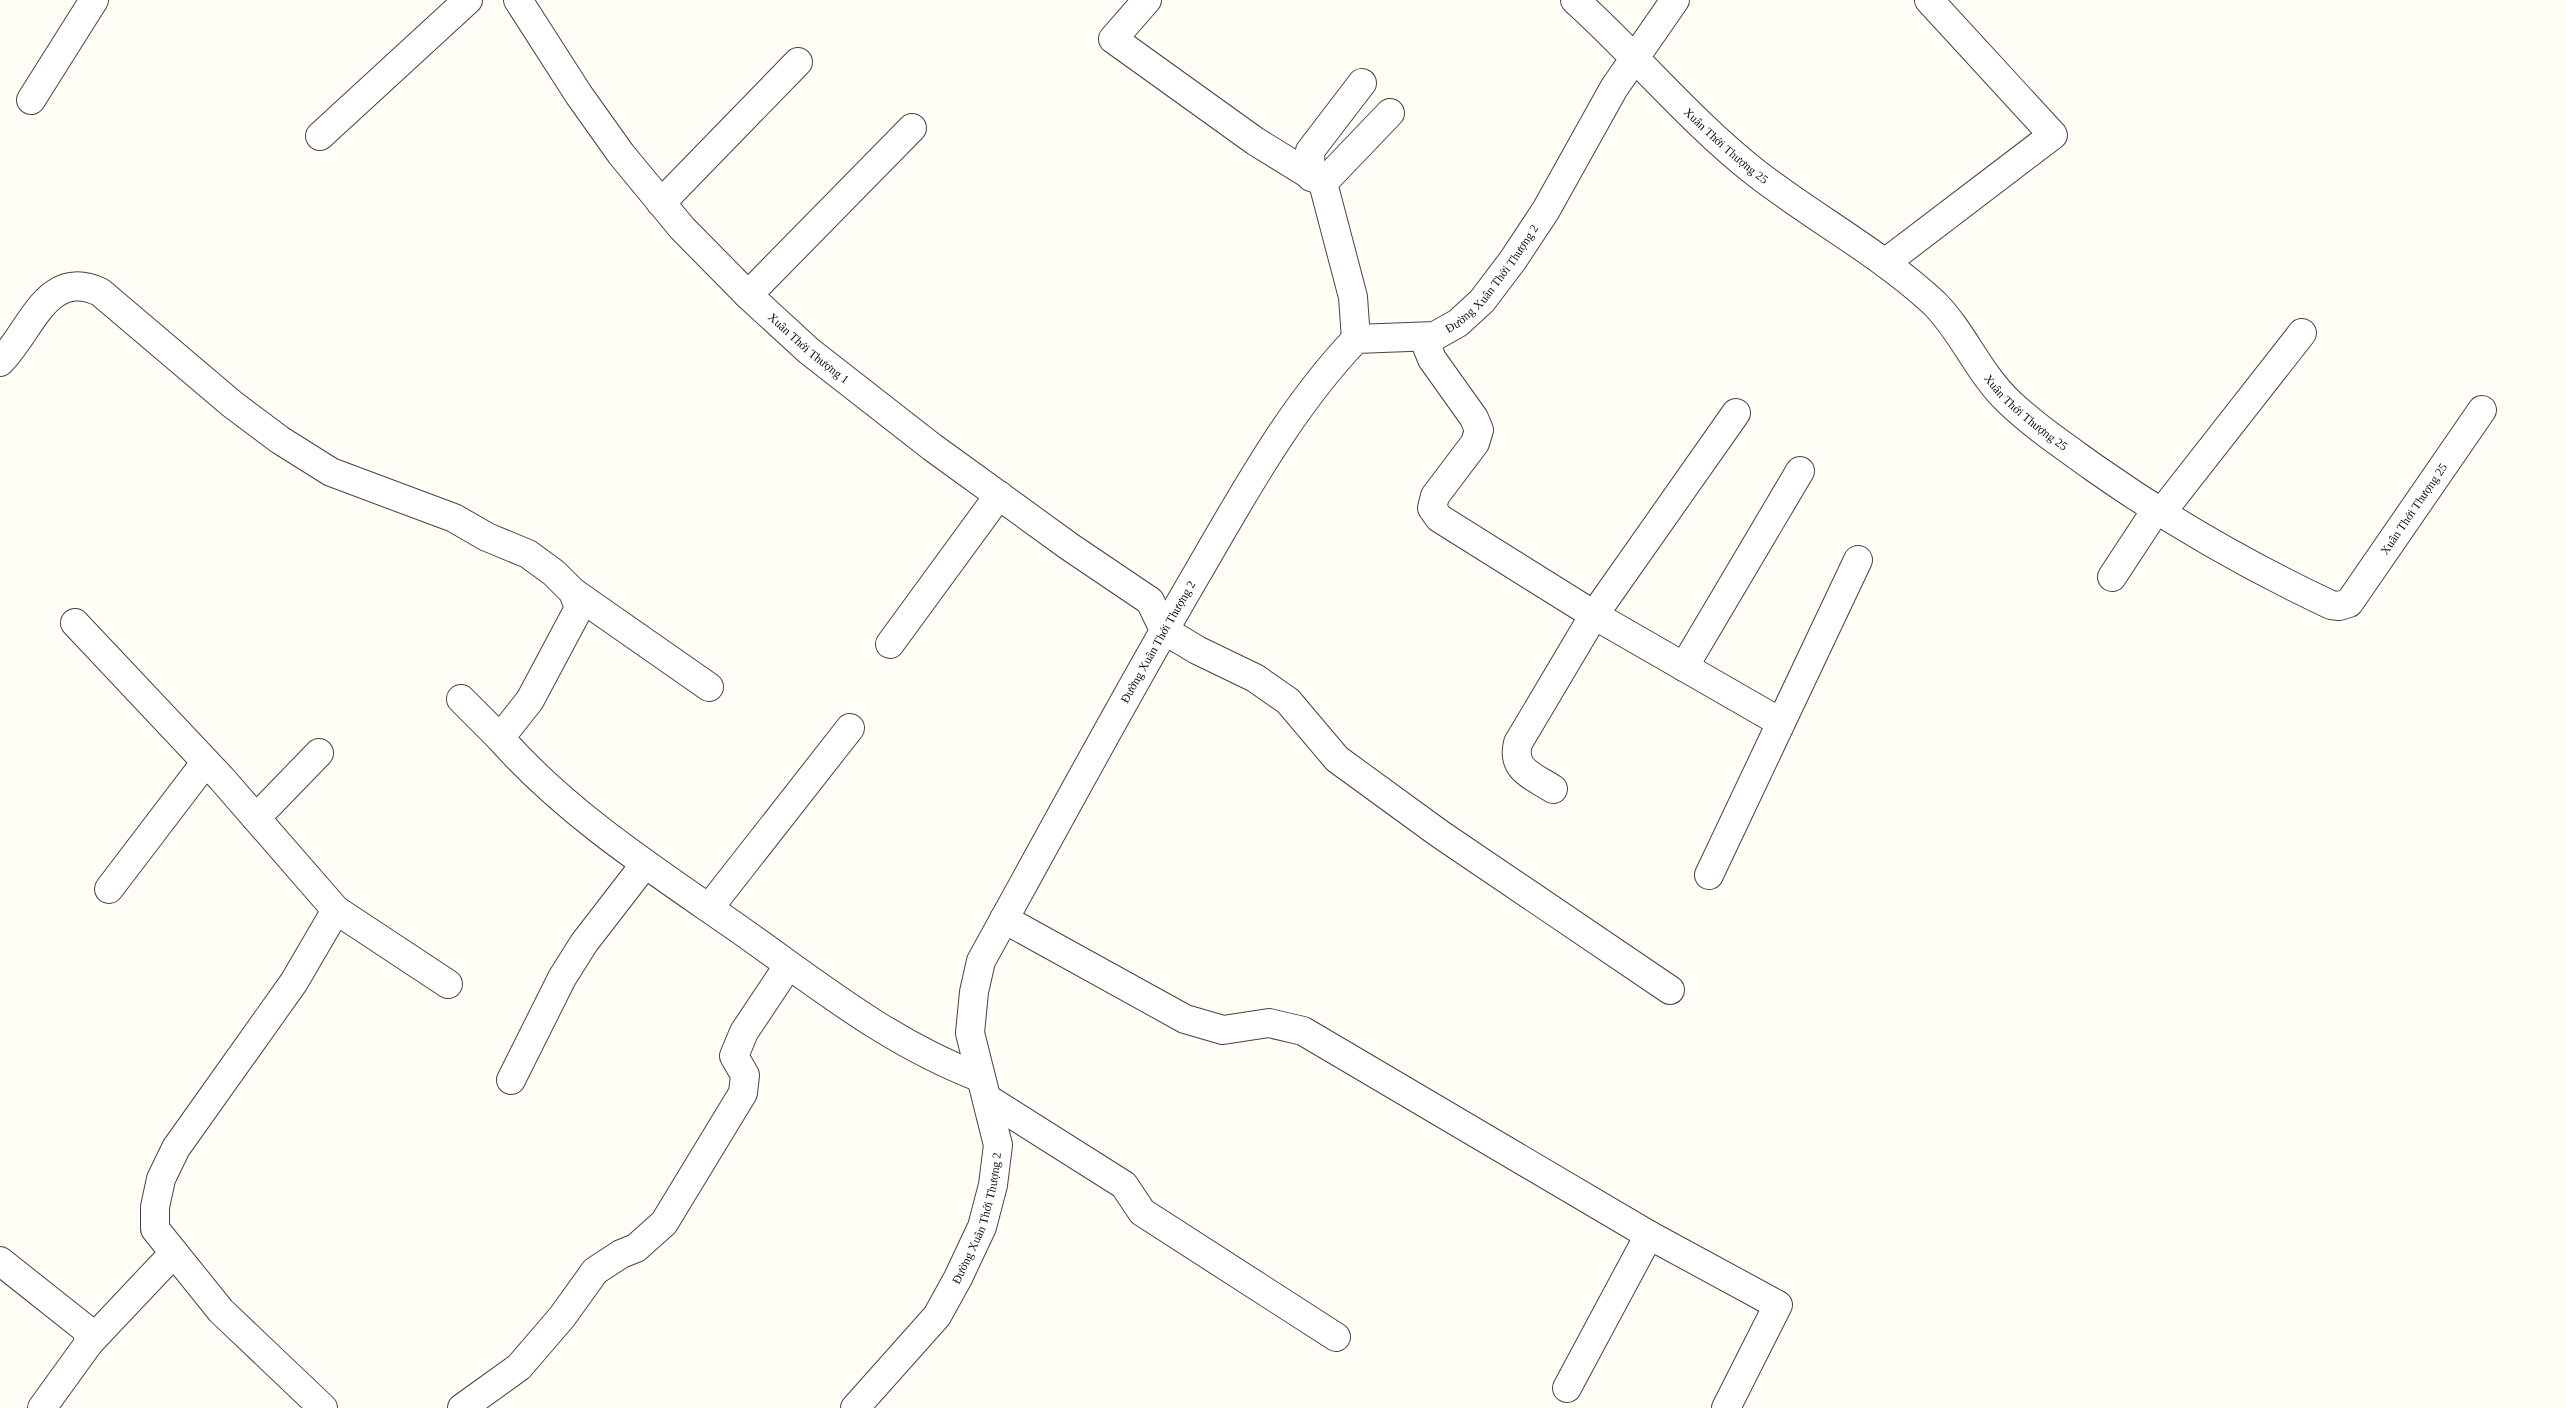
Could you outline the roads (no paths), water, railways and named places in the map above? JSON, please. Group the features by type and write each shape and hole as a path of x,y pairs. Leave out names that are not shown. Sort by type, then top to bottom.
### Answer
{"street":[{"path":"31,100 94,0"},
{"path":"320,136 468,0"},
{"name":"Xuân Thới Thượng 1","path":"518,0 579,95 621,154 661,203 748,296 809,351 932,447 1150,601 1164,630"},
{"path":"1146,0 1113,39 1255,141 1317,180"},
{"name":"Xuân Thới Thượng 25","path":"1575,0 1702,126 1756,172 1884,263 1935,305 1989,380 2022,414 2044,432 2159,511 2221,548 2326,603 2343,605 2349,602 2482,410"},
{"name":"Đường Xuân Thới Thượng 2","path":"855,1408 937,1316 958,1278 982,1227 993,1185 998,1145 970,1033 974,992 981,961 1164,630 1266,455 1326,371 1356,339 1435,336 1458,323 1488,294 1546,210 1632,58 1675,0"},
{"path":"1884,263 2053,136 1929,0"},
{"path":"661,203 798,62"},
{"path":"1356,339 1353,297 1310,151 1362,83"},
{"path":"1317,180 1390,113"},
{"path":"748,296 912,128"},
{"path":"0,362 43,304 57,292 80,285 100,292 232,404 280,440 331,472 454,518 487,537 528,554 554,573 573,592 710,687"},
{"path":"2112,577 2159,511 2302,333"},
{"path":"1423,336 1432,358 1474,418 1479,430 1475,442 1435,496 1432,508 1439,518 1594,615 1780,722"},
{"path":"1553,789 1517,763 1515,754 1518,743 1594,615 1736,413"},
{"path":"1684,667 1800,471"},
{"path":"890,644 999,495"},
{"path":"1708,875 1858,560"},
{"path":"500,738 530,700 579,608 573,592"},
{"path":"76,623 256,818 336,910 448,984"},
{"path":"1164,630 1197,650 1255,678 1288,702 1337,759 1440,834 1670,990"},
{"path":"462,699 548,787 645,864 845,1006 984,1089 1124,1185 1142,1212 1336,1337"},
{"path":"709,908 850,728"},
{"path":"256,818 319,753"},
{"path":"109,889 205,762"},
{"path":"511,1080 562,978 584,943 645,864"},
{"path":"323,1408 221,1311 155,1229 155,1207 161,1179 176,1148 294,982 336,910"},
{"path":"1004,918 1130,990 1186,1018 1223,1030 1269,1023 1303,1031 1649,1235 1778,1305 1726,1408"},
{"path":"462,1408 519,1366 562,1317 595,1271 621,1254 636,1248 664,1223 743,1093 745,1075 734,1056 744,1032 788,966"},
{"path":"1568,1388 1649,1235"},
{"path":"42,1408 89,1343 174,1253"},
{"path":"0,1261 87,1330 89,1343"}]}
